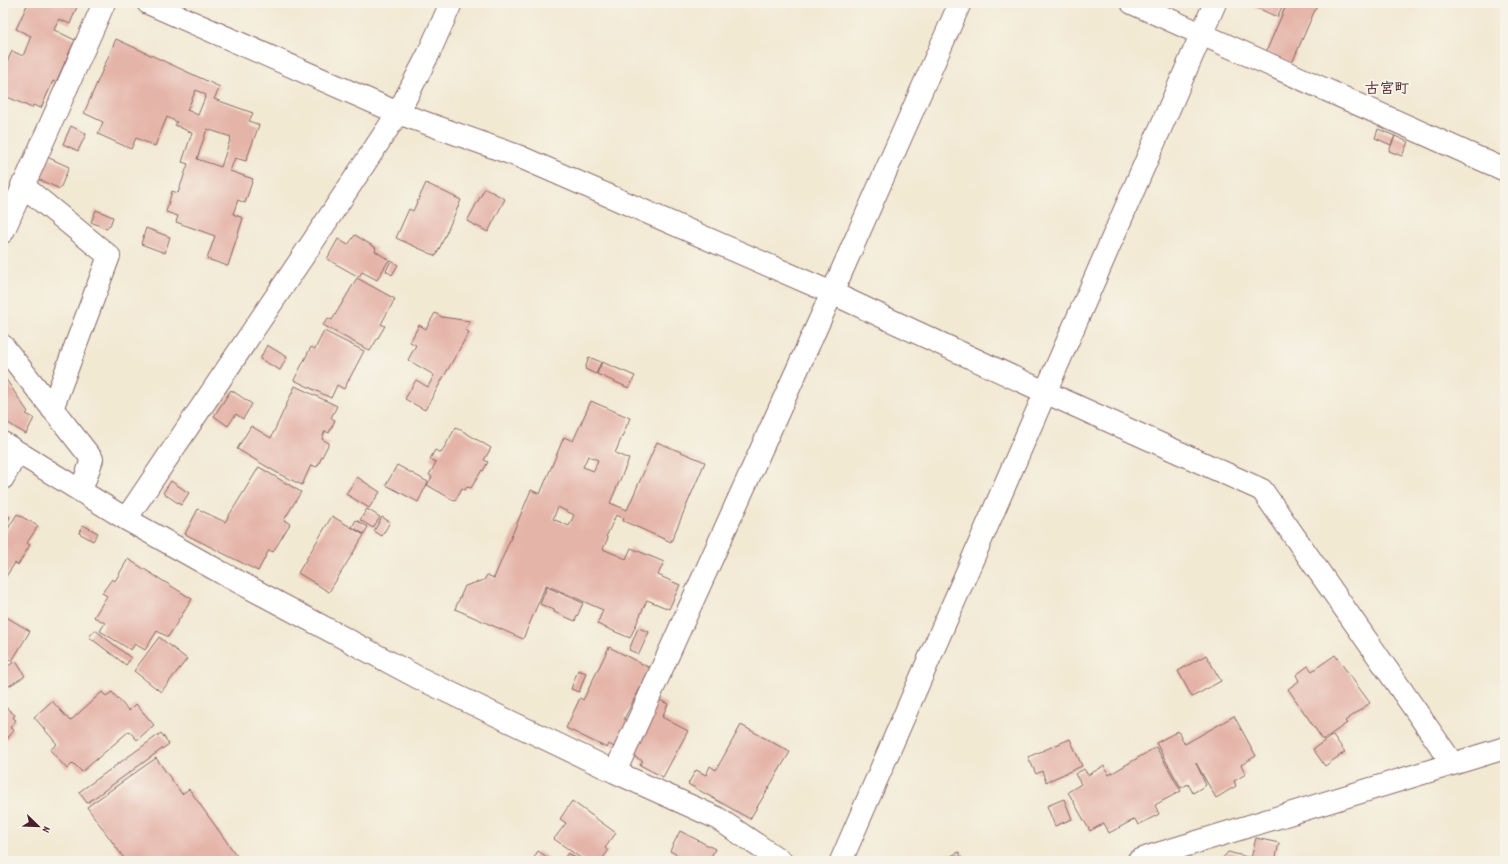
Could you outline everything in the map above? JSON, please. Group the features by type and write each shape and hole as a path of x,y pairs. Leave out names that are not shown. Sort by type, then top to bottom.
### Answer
{"street":[{"path":"3,232 22,185 104,3"},
{"path":"148,3 398,113 518,156 832,293 1045,392 1262,490 1453,764"},
{"path":"126,519 398,113 428,55 451,3"},
{"path":"616,772 832,293 960,3"},
{"path":"1132,3 1505,170"},
{"path":"841,861 1215,3"},
{"path":"22,185 109,256 52,409"},
{"path":"3,346 92,459 81,491"},
{"path":"3,478 10,448 126,519 222,573 417,677 616,772 717,818 781,861"},
{"path":"1138,861 1505,748"}],"building":[{"path":"28,3 78,4 70,24 59,19 54,30 75,40 56,82 53,81 41,108 33,105 32,108 3,95 3,71 12,51 23,56 31,36 16,29"},
{"path":"1252,3 1284,3 1277,17 1251,5"},
{"path":"1287,3 1318,3 1292,63 1266,52"},
{"path":"116,39 220,87 214,99 253,113 249,121 259,125 246,161 235,158 230,171 253,179 245,203 238,200 233,214 243,218 228,266 207,259 215,236 176,222 178,216 166,212 172,191 178,193 188,164 182,162 192,133 175,125 177,122 167,117 155,146 136,138 131,149 98,134 103,122 84,113","holes":["196,90 206,95 198,115 187,110","207,129 231,137 221,167 197,159"]},
{"path":"71,126 86,134 78,151 63,144"},
{"path":"1378,129 1395,136 1391,145 1375,138"},
{"path":"1395,136 1408,142 1402,156 1389,151"},
{"path":"47,157 69,167 60,189 38,179"},
{"path":"426,183 461,200 436,256 396,238 409,209 413,211"},
{"path":"485,188 505,199 488,232 467,221"},
{"path":"96,210 113,217 110,226 109,225 107,229 91,222"},
{"path":"146,228 170,237 165,253 141,244"},
{"path":"355,235 376,248 375,251 389,260 377,280 362,272 359,277 327,259 338,239 348,245"},
{"path":"391,261 398,265 392,275 386,271"},
{"path":"357,278 395,299 381,324 385,326 370,351 323,325 328,318 332,320"},
{"path":"435,313 442,317 470,321 465,330 469,332 425,410 405,399 416,380 428,387 434,375 408,360 416,345 410,342 419,325 426,329"},
{"path":"324,331 364,351 344,389 337,385 331,398 294,380 311,347 315,349"},
{"path":"267,345 287,357 280,370 260,359"},
{"path":"589,357 601,362 596,374 585,369"},
{"path":"602,362 635,376 629,388 597,374"},
{"path":"3,375 28,412 26,414 34,418 26,434 3,420"},
{"path":"295,386 337,406 331,418 335,420 329,433 325,431 322,439 329,443 317,467 311,465 302,485 281,475 237,449 251,426 271,438"},
{"path":"231,390 252,404 243,419 236,414 228,426 214,416"},
{"path":"591,401 630,418 615,453 629,459 610,503 627,510 657,442 705,462 671,542 623,521 624,518 616,515 606,537 608,538 603,549 626,559 631,548 664,562 658,575 680,585 669,609 647,600 630,638 597,624 603,610 546,585 523,639 455,609 465,586 484,580 487,575 494,578 531,490 540,494 564,437 573,441","holes":["588,456 598,460 594,471 583,467","558,507 574,515 569,526 553,519"]},
{"path":"456,427 491,448 484,460 488,462 483,471 482,470 471,488 467,487 465,490 462,488 455,501 427,485 432,477 429,475 436,462 430,459 435,450 441,453"},
{"path":"397,465 428,482 418,502 386,485"},
{"path":"259,467 301,492 284,520 290,524 273,552 269,550 258,571 185,534 198,509 225,522"},
{"path":"357,477 380,492 369,508 346,494"},
{"path":"171,481 189,493 181,505 163,493"},
{"path":"367,509 380,517 373,528 360,520"},
{"path":"3,513 10,517 3,530"},
{"path":"17,514 38,526 27,543 30,545 18,565 15,563 3,581 3,537"},
{"path":"332,516 364,535 329,592 298,573"},
{"path":"382,517 390,522 382,536 374,531"},
{"path":"356,520 368,527 364,534 352,527"},
{"path":"83,525 98,533 93,541 79,533"},
{"path":"128,559 192,599 168,637 157,631 145,650 135,644 131,650 100,631 105,623 94,617 107,596 102,593 112,579 115,581"},
{"path":"547,587 583,603 575,621 540,604"},
{"path":"3,615 30,631 12,661 3,656"},
{"path":"638,628 649,632 639,654 629,650"},
{"path":"95,630 131,658 126,665 89,637"},
{"path":"159,637 187,659 161,692 134,671"},
{"path":"609,647 650,668 624,719 629,722 616,748 609,744 607,748 566,728 580,698 583,700"},
{"path":"1206,655 1221,681 1192,697 1178,671"},
{"path":"1335,655 1370,703 1345,721 1347,723 1323,740 1288,689 1299,681 1296,675 1308,666 1312,671"},
{"path":"16,661 25,676 9,686 3,676 3,669"},
{"path":"578,670 586,673 579,692 571,689"},
{"path":"102,692 106,696 112,692 129,711 136,704 154,725 137,740 129,731 82,772 73,763 67,769 50,750 57,744 34,717 52,701 70,721"},
{"path":"657,699 668,704 662,717 688,731 663,777 640,765 643,761 631,755"},
{"path":"3,705 15,715 13,718 16,720 10,728 14,730 3,745"},
{"path":"1234,716 1256,756 1241,765 1246,774 1234,781 1236,786 1216,798 1196,763 1206,785 1193,793 1188,784 1181,788 1156,743 1178,731 1185,744"},
{"path":"741,725 790,752 750,819 688,784 696,770 706,775 710,766 716,770"},
{"path":"161,733 169,744 87,803 79,792"},
{"path":"1333,735 1345,752 1325,766 1313,749"},
{"path":"1070,739 1082,766 1046,782 1042,771 1036,774 1028,757"},
{"path":"1156,747 1181,791 1155,805 1159,814 1138,825 1135,819 1109,833 1104,823 1090,831 1068,792 1081,784 1075,774 1084,769 1088,775 1104,766 1109,775"},
{"path":"156,758 182,794 189,789 239,859 236,861 126,861 87,807"},
{"path":"1064,799 1072,819 1055,826 1047,806"},
{"path":"572,801 616,833 605,848 608,851 601,861 585,861 554,839 566,823 560,819"},
{"path":"680,831 715,849 709,861 689,861 670,851"},
{"path":"1256,838 1279,843 1275,861 1220,861 1228,852 1251,858"},
{"path":"538,851 553,861 532,861"},
{"path":"959,852 963,861 941,861"},
{"path":"568,853 580,861 562,861"}],"district":[{"name":"古宮町","path":"1387,88"}]}
